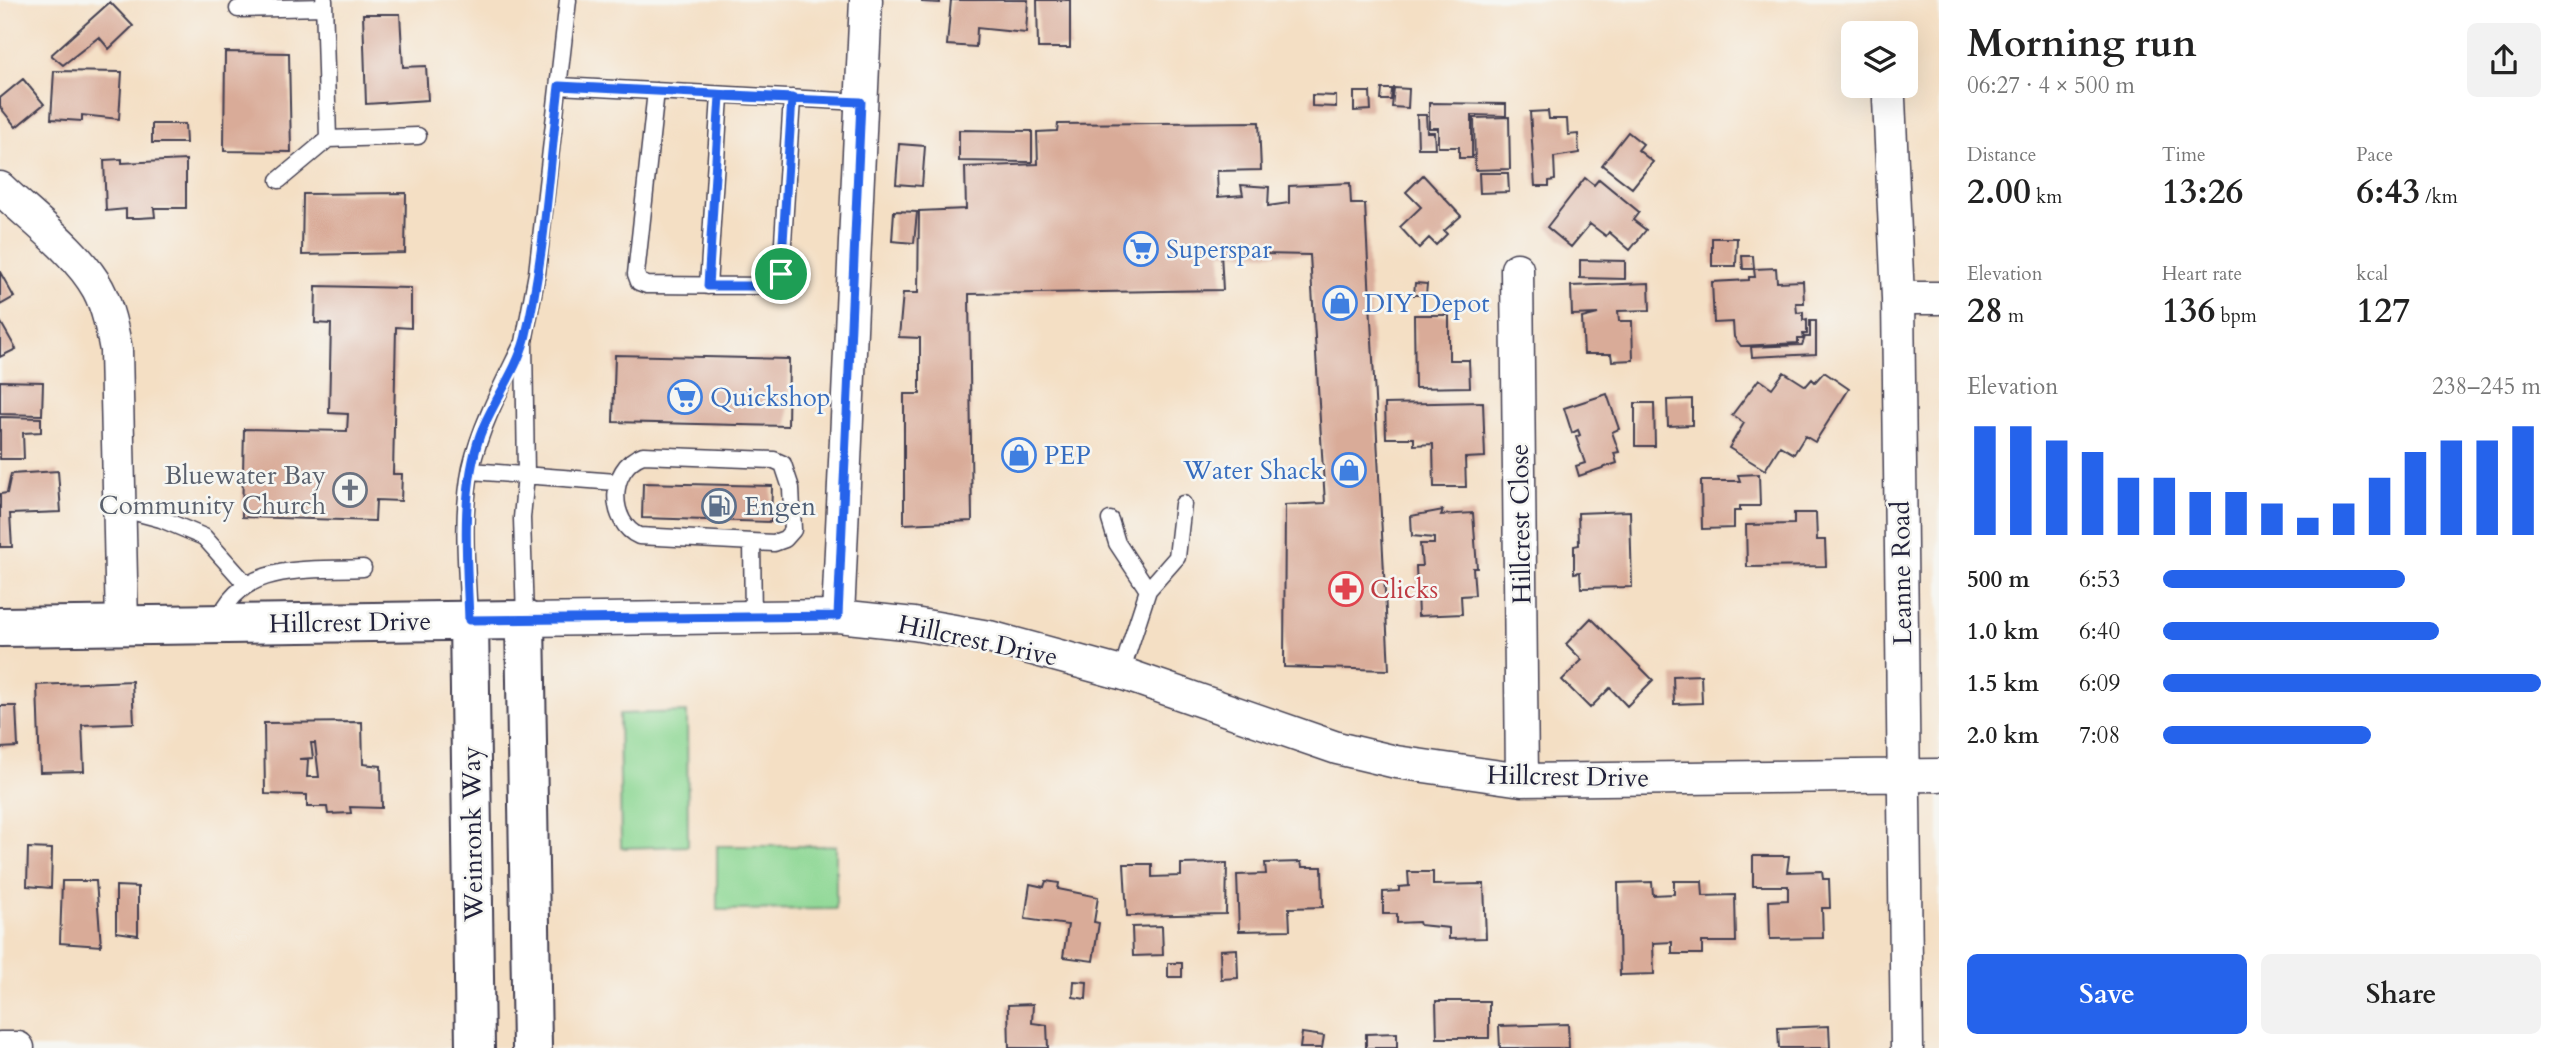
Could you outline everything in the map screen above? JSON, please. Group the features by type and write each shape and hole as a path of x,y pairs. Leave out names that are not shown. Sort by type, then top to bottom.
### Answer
{"street":[{"path":"838,616 866,0"},
{"name":"Leanne Road","path":"1889,99 1898,298 1907,1048"},
{"path":"0,188 80,265 97,287 108,313 116,350 122,625"},
{"name":"Hillcrest Close","path":"1517,268 1522,780"},
{"path":"1898,298 1939,298"},
{"name":"Hillcrest Drive","path":"0,627 838,616 989,637 1121,673 1337,748 1396,762 1522,780 1939,775"},
{"name":"Weinronk Way","path":"469,620 475,1048"},
{"path":"525,620 532,1048"},
{"path":"0,1048 18,1048"}],"lane":[{"path":"525,620 522,518 526,474 524,342 537,274 568,0"},
{"path":"238,9 324,3 328,139"},
{"path":"559,86 861,102"},
{"path":"656,91 636,274 639,282 647,285 768,286 778,283 781,274 792,98"},
{"path":"708,286 720,96"},
{"path":"279,180 328,139 418,136"},
{"path":"469,620 467,537 471,471 480,435 524,342"},
{"path":"643,455 774,460 783,464 792,488 793,530 785,539 774,543 639,536 627,531 621,520 616,482 621,469 630,459 643,455"},
{"path":"471,471 616,482"},
{"path":"1121,673 1147,590 1177,557 1183,504"},
{"path":"120,508 160,519 204,537 245,583"},
{"path":"1110,520 1117,543 1147,590"},
{"path":"752,542 753,618"},
{"path":"218,623 224,604 245,583 292,572 363,568"}],"green space":[{"path":"687,712 688,846 621,848 619,714"},
{"path":"717,846 836,846 836,909 717,910"}],"building":[{"path":"940,0 940,3 922,2"},
{"path":"951,0 1028,0 1026,33 977,28 976,47 947,45"},
{"path":"1037,0 1070,0 1070,48 1038,48"},
{"path":"110,2 133,26 109,49 99,37 63,65 51,55"},
{"path":"363,14 400,14 403,67 426,66 428,100 366,104"},
{"path":"225,52 289,53 291,152 224,151"},
{"path":"54,71 122,72 119,119 82,115 82,121 51,119"},
{"path":"23,79 44,104 16,127 0,107 0,98"},
{"path":"1394,88 1409,89 1408,108 1392,107"},
{"path":"1382,89 1392,89 1391,100 1381,100"},
{"path":"1354,92 1370,92 1371,110 1354,111"},
{"path":"1312,95 1336,96 1336,107 1312,106"},
{"path":"1429,103 1506,104 1506,116 1472,115 1472,158 1459,158 1459,147 1438,147 1438,128 1429,128"},
{"path":"1548,111 1549,119 1567,119 1568,135 1578,134 1579,153 1554,157 1555,180 1549,181 1549,186 1535,186 1530,112"},
{"path":"1417,115 1426,115 1427,132 1434,132 1435,148 1418,148"},
{"path":"1509,117 1510,169 1475,170 1474,118"},
{"path":"1259,122 1261,170 1217,171 1218,197 1243,195 1241,185 1269,187 1268,206 1289,203 1289,186 1350,183 1351,204 1365,204 1389,670 1284,667 1285,505 1325,503 1310,255 1221,253 1223,290 969,294 972,521 904,524 904,394 920,394 920,338 899,337 903,293 918,293 919,211 966,209 965,167 1038,164 1037,132 1057,131 1058,124"},
{"path":"152,124 185,124 186,143 152,143"},
{"path":"959,130 1032,131 1032,162 959,161"},
{"path":"1628,132 1643,144 1638,150 1653,162 1632,188 1602,165"},
{"path":"899,144 925,146 922,186 896,184"},
{"path":"122,159 122,163 186,160 186,208 154,208 155,217 139,218 126,218 126,209 106,211 104,160"},
{"path":"1479,173 1508,173 1509,192 1480,193"},
{"path":"1423,175 1461,216 1444,231 1447,234 1436,245 1429,238 1419,248 1400,227 1421,207 1406,192"},
{"path":"1585,178 1594,185 1599,179 1639,212 1633,220 1646,230 1630,250 1609,232 1606,236 1590,224 1571,247 1547,227"},
{"path":"406,193 405,253 302,255 303,194"},
{"path":"894,211 917,212 914,243 892,241"},
{"path":"1712,238 1737,238 1736,266 1712,266"},
{"path":"1742,256 1753,256 1754,269 1743,269"},
{"path":"1580,260 1625,261 1625,279 1580,278"},
{"path":"1776,268 1777,282 1803,281 1804,303 1796,303 1797,313 1803,312 1803,320 1807,319 1807,334 1803,334 1804,339 1798,339 1798,343 1741,346 1734,337 1733,322 1714,323 1712,282 1749,280 1749,277 1755,277 1754,269"},
{"path":"0,272 14,297 0,305"},
{"path":"1415,283 1427,284 1426,295 1414,295"},
{"path":"1649,283 1650,310 1618,311 1619,321 1632,321 1633,360 1612,361 1611,354 1584,354 1582,318 1598,314 1572,315 1571,286"},
{"path":"316,286 411,288 411,328 396,327 393,474 402,474 401,501 376,500 375,521 242,517 244,429 347,431 348,414 329,413 331,324 315,323"},
{"path":"1414,315 1449,315 1449,360 1469,360 1470,387 1415,388"},
{"path":"0,321 16,349 0,357"},
{"path":"1810,321 1816,321 1816,354 1752,357 1751,347 1802,345 1805,337 1810,337"},
{"path":"615,355 789,359 788,426 613,422"},
{"path":"1784,372 1806,386 1812,379 1815,382 1824,372 1849,389 1815,442 1805,436 1794,454 1780,446 1765,470 1729,448 1744,423 1732,415 1759,379 1772,388"},
{"path":"0,381 43,382 42,415 0,414"},
{"path":"1607,394 1619,429 1612,432 1619,452 1614,453 1617,463 1579,476 1576,466 1585,463 1576,437 1580,435 1578,430 1572,433 1564,408"},
{"path":"1692,399 1692,425 1668,426 1667,400"},
{"path":"1483,402 1485,457 1465,458 1466,487 1434,487 1433,444 1414,445 1414,438 1386,438 1385,404"},
{"path":"1635,403 1654,403 1655,446 1635,446"},
{"path":"0,417 41,418 41,432 23,433 24,459 0,459"},
{"path":"58,471 61,512 10,514 12,547 0,547 0,494 7,493 11,474"},
{"path":"1759,474 1760,506 1740,506 1740,511 1734,511 1734,528 1702,529 1701,481 1740,481 1738,475"},
{"path":"643,483 772,486 771,522 642,518"},
{"path":"1443,510 1441,515 1473,513 1477,568 1473,568 1475,595 1461,596 1462,614 1418,616 1416,566 1422,566 1420,544 1434,544 1434,538 1412,536 1411,516"},
{"path":"1630,511 1632,587 1581,588 1580,572 1574,573 1574,546 1579,545 1578,513"},
{"path":"1794,513 1816,513 1817,540 1825,540 1826,566 1747,567 1746,525 1794,524"},
{"path":"1591,618 1653,680 1627,706 1610,688 1590,708 1562,680 1582,660 1566,644"},
{"path":"1701,675 1702,703 1674,704 1673,676"},
{"path":"132,681 134,723 82,725 84,771 40,772 37,685"},
{"path":"0,706 16,706 18,747 0,748"},
{"path":"362,722 363,764 381,766 382,808 350,807 351,813 328,814 327,807 307,807 307,795 265,794 264,723","holes":["311,743 315,743 319,777 307,777 308,759 299,759 313,758"]},
{"path":"28,848 52,849 51,888 27,886"},
{"path":"1753,856 1789,856 1787,872 1822,871 1823,879 1829,879 1830,908 1822,908 1823,938 1770,939 1769,901 1788,900 1788,886 1753,886"},
{"path":"1301,862 1302,867 1322,867 1323,907 1289,908 1290,930 1239,931 1237,875 1266,874 1265,863"},
{"path":"1227,863 1226,914 1127,916 1124,864 1152,864 1152,877 1181,876 1181,864"},
{"path":"1408,872 1433,872 1433,885 1484,884 1486,938 1449,939 1449,928 1420,925 1419,922 1397,923 1397,914 1383,914 1383,892 1399,891 1399,887 1409,886"},
{"path":"62,881 96,881 101,946 60,943"},
{"path":"1046,881 1059,883 1058,889 1098,897 1094,922 1099,923 1093,961 1063,957 1068,925 1025,919 1030,884 1044,887"},
{"path":"1674,881 1702,881 1703,896 1735,895 1736,942 1702,942 1702,954 1672,954 1672,942 1653,943 1654,974 1620,975 1618,883 1652,882 1653,895 1674,894"},
{"path":"116,886 138,887 138,935 116,932"},
{"path":"1162,926 1163,955 1133,956 1132,927"},
{"path":"1237,949 1238,978 1221,979 1220,950"},
{"path":"1168,963 1182,963 1182,977 1168,977"},
{"path":"1074,981 1087,982 1086,999 1073,997"},
{"path":"1436,1001 1489,1001 1489,1038 1437,1038"},
{"path":"1033,1004 1032,1023 1047,1025 1048,1048 1009,1048 1008,1005"},
{"path":"1568,1024 1569,1048 1500,1048 1499,1026"},
{"path":"1829,1026 1830,1048 1779,1048 1778,1028"},
{"path":"1302,1033 1324,1036 1322,1048 1300,1048"},
{"path":"1397,1033 1397,1048 1366,1048 1366,1034"}],"place":[{"name":"Superspar","path":"1141,249"},
{"name":"DIY Depot","path":"1340,303"},
{"name":"Quickshop","path":"685,397"},
{"name":"PEP","path":"1019,455"},
{"name":"Water Shack","path":"1349,470"},
{"name":"Bluewater Bay Community Church","path":"350,490"},
{"name":"Engen","path":"719,506"},
{"name":"Clicks","path":"1346,589"}],"route":[{"path":"781,274 778,283 768,286 708,286 720,96 792,98 861,102 838,616 469,620 467,537 471,471 480,435 524,342 537,274 559,86 792,98 781,274"}]}
